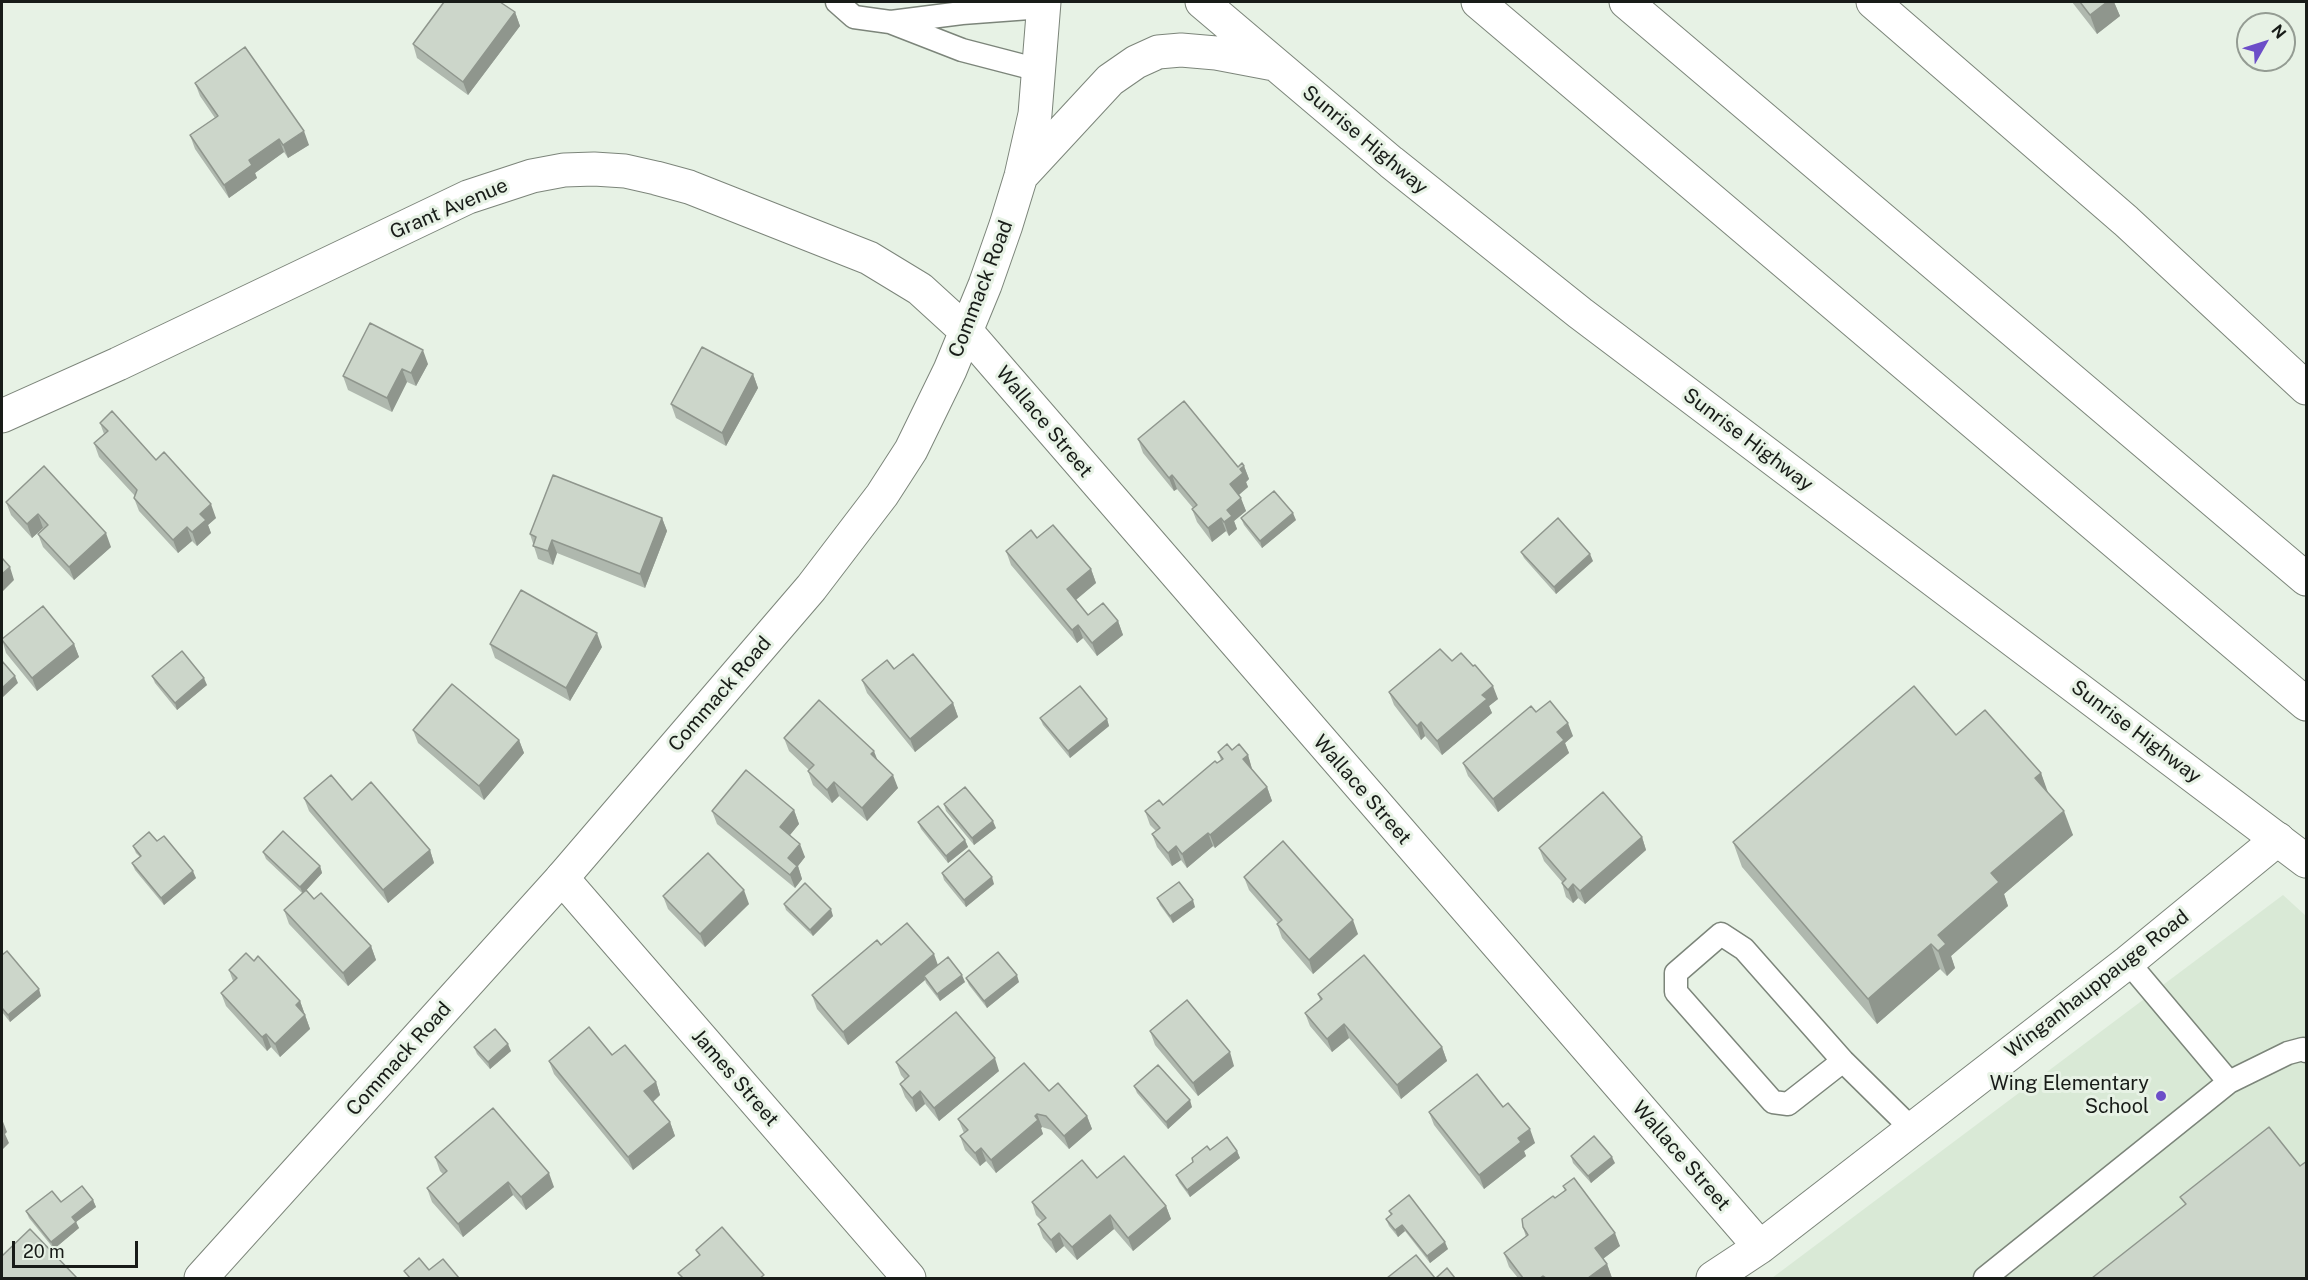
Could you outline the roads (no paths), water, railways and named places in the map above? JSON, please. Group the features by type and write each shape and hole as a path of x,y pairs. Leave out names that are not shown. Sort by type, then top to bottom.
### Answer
{"main road":[{"name":"Sunrise Highway","path":"1202,2 1391,162 1580,314 2307,861"},
{"path":"1478,2 2307,704"},
{"path":"1626,2 2307,579"},
{"path":"1873,2 2126,221 2307,388"},
{"name":"Commack Road","path":"201,1278 562,878 811,588 858,528 910,450 950,370 966,331 988,275 1021,176 1035,114 1044,4"},
{"path":"1021,176 1110,80 1136,62 1165,50 1198,51 1276,65"},
{"name":"Grant Avenue","path":"2,416 118,364 468,197 532,176 564,170 625,171 656,178 689,188 869,258 920,289 966,331"},
{"name":"Wallace Street","path":"966,331 1760,1247"},
{"name":"Winganhauppauge Road","path":"1713,1278 1760,1247 2128,962 2278,839"},
{"name":"James Street","path":"562,878 909,1278"}],"lane":[{"path":"837,2 854,16 890,22 962,50 1039,70"},
{"path":"890,22 1044,4"},
{"path":"1843,1061 1788,1104 1773,1102 1676,992 1676,973 1721,934 1744,949 1843,1061 1912,1129"},
{"path":"2128,962 2229,1082"},
{"path":"1985,1278 2229,1082 2288,1053 2303,1049 2307,1051"}],"place":[{"name":"Wing Elementary School","path":"2161,1096"}]}
